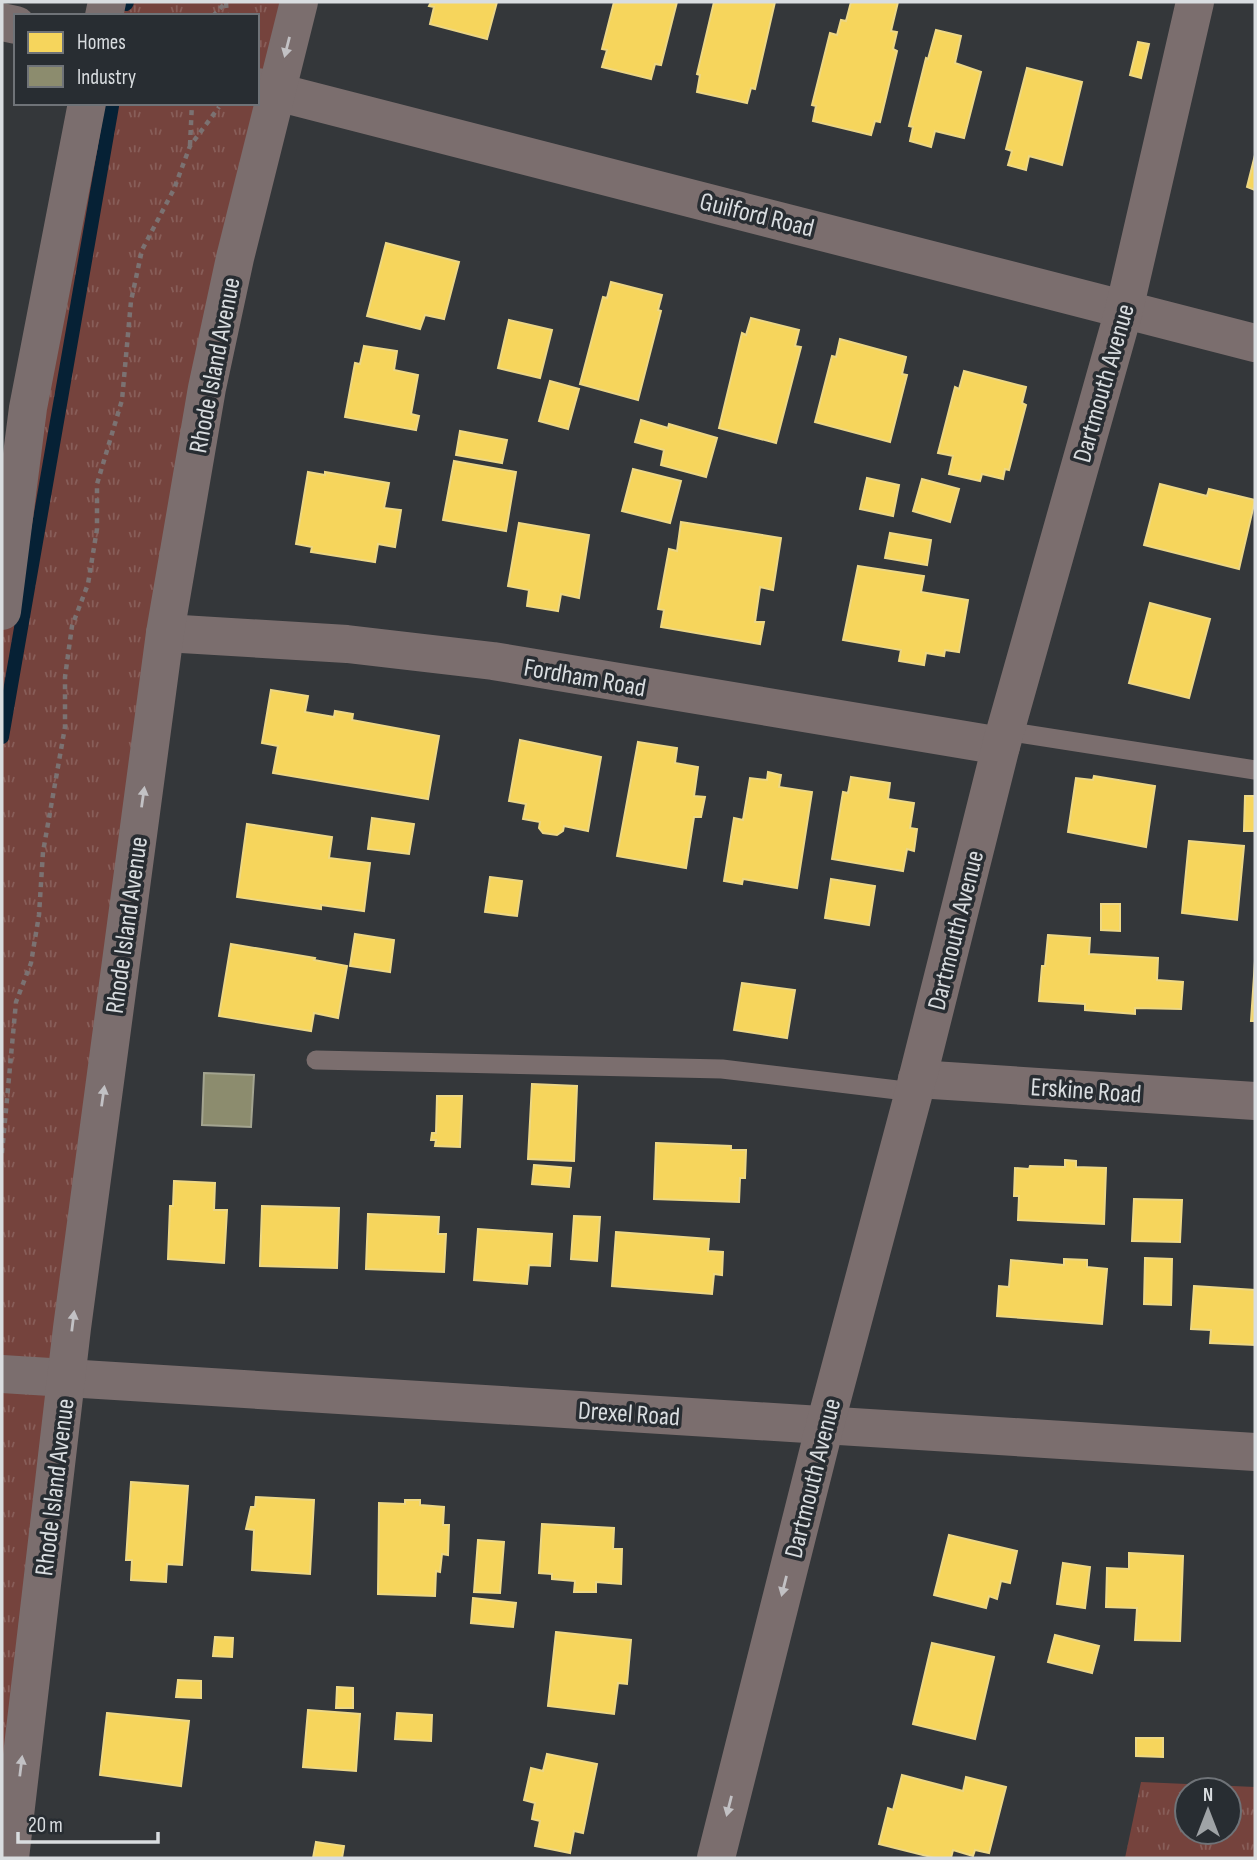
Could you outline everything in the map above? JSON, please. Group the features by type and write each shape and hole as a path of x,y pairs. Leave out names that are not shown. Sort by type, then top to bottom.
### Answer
{"street":[{"name":"Rhode Island Avenue","path":"10,1858 67,1377 165,633 210,375 267,89 299,2"},
{"name":"Dartmouth Avenue","path":"716,1858 1003,739 1124,310 1195,2"},
{"name":"Guilford Road","path":"267,89 1255,344"},
{"path":"2,611 28,408 87,105"},
{"name":"Fordham Road","path":"165,633 347,643 493,662 1003,739"},
{"name":"Erskine Road","path":"916,1085 1255,1101"},
{"name":"Drexel Road","path":"2,1374 1255,1452"}],"lane":[{"path":"1003,739 1255,770"},
{"path":"316,1060 722,1069 916,1085"}],"path":[{"path":"190,146 192,105"},
{"path":"2,1153 16,1002 32,963 39,915 43,852 65,727 65,677 72,626 88,584 97,529 97,484 122,400 131,301 142,250 174,189 190,146 219,105"}],"green space":[{"path":"107,2 281,2 259,93 259,14 104,14"},
{"path":"87,105 257,105 2,1858 2,611"},
{"path":"1141,1782 1173,1783 1173,1846 1243,1846 1243,1786 1255,1787 1255,1858 1125,1858"}],"building: Homes":[{"path":"431,2 497,2 487,39 430,24 434,7 429,6"},
{"path":"614,2 677,2 661,65 655,64 651,79 602,67 607,50 602,49"},
{"path":"714,2 775,2 755,89 751,88 747,103 697,92 700,75 697,74"},
{"path":"851,2 898,2 891,31 897,32 893,49 897,51 880,122 875,121 871,135 813,121 816,106 812,105 830,33 837,35 841,20 846,21"},
{"path":"936,30 961,36 955,63 981,72 964,138 935,131 931,147 910,141 913,127 909,126"},
{"path":"1138,42 1149,44 1141,78 1130,75"},
{"path":"1027,68 1082,82 1062,165 1029,156 1026,170 1008,165 1012,151 1006,149"},
{"path":"1255,155 1255,190 1247,187"},
{"path":"386,243 459,262 444,319 425,315 420,329 367,316"},
{"path":"611,282 662,295 658,310 661,311 638,400 580,384 603,297 607,298"},
{"path":"751,318 799,330 795,346 801,347 776,443 719,428 742,333 746,335"},
{"path":"509,320 552,330 540,378 498,368"},
{"path":"840,339 906,357 902,374 907,375 890,442 815,422 832,356 836,357"},
{"path":"364,346 397,351 394,370 418,375 411,414 419,416 416,430 345,417 355,363 360,364"},
{"path":"964,371 1026,387 1022,403 1026,405 1009,470 1005,469 1003,479 982,474 980,481 949,474 953,456 938,453 955,387 959,389"},
{"path":"550,381 579,389 568,429 539,421"},
{"path":"641,420 668,428 669,424 717,438 706,477 661,465 664,450 635,442"},
{"path":"460,431 507,440 502,463 456,455"},
{"path":"454,461 516,472 506,531 443,520"},
{"path":"633,469 681,481 670,523 622,511"},
{"path":"308,472 325,475 325,472 389,483 384,508 401,510 395,547 378,544 375,562 311,552 312,547 296,544"},
{"path":"867,478 899,485 893,516 860,509"},
{"path":"922,479 959,489 950,522 913,511"},
{"path":"1160,484 1207,496 1209,489 1255,500 1239,569 1144,545"},
{"path":"681,522 781,538 773,590 760,587 755,622 764,622 760,644 661,627 664,610 658,609 669,549 677,551"},
{"path":"519,523 589,535 579,598 561,594 558,611 527,606 529,590 508,586"},
{"path":"890,533 931,540 927,565 885,558"},
{"path":"858,566 924,576 921,592 968,600 959,652 945,650 944,656 926,653 924,665 899,661 901,650 843,640"},
{"path":"1150,603 1210,619 1189,698 1129,683"},
{"path":"271,690 308,696 305,712 334,717 335,711 353,714 352,720 439,736 428,799 273,773 278,746 262,743"},
{"path":"520,740 601,757 588,831 564,826 563,831 557,835 543,833 539,828 540,822 523,819 526,804 509,801"},
{"path":"638,742 677,748 675,763 698,767 694,796 705,797 701,817 694,817 686,868 617,856"},
{"path":"768,772 781,775 779,787 812,792 797,888 743,879 742,884 724,881 734,818 743,820 750,778 767,780"},
{"path":"1094,776 1155,786 1146,847 1068,832 1076,778 1093,780"},
{"path":"851,777 890,783 888,799 914,803 910,828 917,829 914,851 907,849 903,871 832,859 843,792 848,793"},
{"path":"1245,796 1255,796 1255,831 1244,831"},
{"path":"372,818 414,824 409,854 368,849"},
{"path":"247,824 332,837 329,858 370,863 364,911 321,905 321,909 237,897"},
{"path":"1189,841 1244,846 1237,920 1182,913"},
{"path":"490,877 522,881 517,916 485,912"},
{"path":"831,879 875,886 869,925 825,918"},
{"path":"1101,904 1120,904 1120,931 1101,930"},
{"path":"355,934 394,940 390,972 350,966"},
{"path":"1048,935 1090,938 1089,954 1158,958 1157,980 1183,982 1181,1009 1135,1008 1135,1014 1085,1010 1085,1004 1039,1001"},
{"path":"231,944 347,966 338,1018 314,1013 311,1031 219,1016"},
{"path":"1255,961 1255,1021 1251,1021"},
{"path":"742,983 795,990 787,1038 734,1030"},
{"path":"532,1084 577,1086 574,1161 528,1159"},
{"path":"437,1096 462,1096 460,1147 435,1146 436,1140 431,1140 432,1133 436,1133"},
{"path":"656,1143 731,1146 731,1150 746,1150 745,1178 740,1178 739,1202 654,1199"},
{"path":"1065,1160 1076,1161 1076,1167 1106,1168 1104,1224 1018,1220 1019,1196 1014,1196 1015,1168 1065,1167"},
{"path":"534,1165 571,1168 569,1187 532,1184"},
{"path":"174,1181 215,1183 214,1210 227,1210 224,1263 168,1259"},
{"path":"1134,1199 1182,1200 1180,1242 1132,1241"},
{"path":"262,1206 339,1208 337,1268 260,1266"},
{"path":"368,1214 439,1217 438,1234 446,1234 444,1272 366,1269"},
{"path":"574,1216 600,1217 597,1261 571,1259"},
{"path":"478,1229 552,1234 550,1266 529,1265 527,1284 474,1280"},
{"path":"616,1232 709,1239 708,1251 723,1252 722,1275 714,1274 712,1294 612,1286"},
{"path":"1145,1258 1172,1259 1171,1305 1144,1304"},
{"path":"1064,1259 1087,1260 1087,1267 1107,1269 1102,1324 997,1316 999,1286 1009,1287 1011,1260 1064,1265"},
{"path":"1194,1286 1255,1290 1255,1345 1210,1343 1211,1330 1191,1329"},
{"path":"131,1482 188,1486 182,1565 167,1564 166,1582 131,1580 132,1560 126,1560"},
{"path":"256,1497 314,1500 310,1574 252,1570 254,1530 246,1529"},
{"path":"405,1500 420,1500 420,1505 444,1507 443,1525 449,1525 448,1555 442,1554 440,1572 436,1571 435,1596 378,1594 379,1503 405,1504"},
{"path":"542,1524 614,1528 613,1549 622,1549 621,1584 596,1582 596,1592 574,1592 575,1581 552,1579 552,1574 539,1573"},
{"path":"949,1535 1017,1551 1010,1583 1001,1581 997,1599 989,1596 986,1608 934,1595"},
{"path":"478,1540 504,1542 500,1593 474,1592"},
{"path":"1129,1553 1183,1556 1180,1641 1135,1640 1137,1608 1106,1607 1107,1568 1129,1569"},
{"path":"1063,1563 1090,1567 1085,1608 1057,1604"},
{"path":"473,1598 516,1603 513,1627 471,1623"},
{"path":"556,1632 631,1640 627,1684 618,1683 614,1714 548,1706"},
{"path":"1055,1635 1099,1646 1092,1673 1048,1662"},
{"path":"215,1637 233,1638 232,1657 213,1656"},
{"path":"932,1643 994,1657 975,1739 913,1724"},
{"path":"178,1680 201,1681 201,1698 176,1697"},
{"path":"337,1687 353,1688 353,1708 336,1708"},
{"path":"308,1710 360,1714 356,1771 303,1767"},
{"path":"107,1713 189,1721 181,1786 100,1775"},
{"path":"397,1713 432,1715 431,1741 395,1739"},
{"path":"1136,1738 1163,1738 1163,1757 1136,1756"},
{"path":"547,1754 597,1764 583,1833 574,1831 570,1853 535,1846 540,1821 532,1819 535,1803 524,1800 531,1768 543,1771"},
{"path":"902,1775 963,1791 966,1777 1006,1787 989,1853 975,1850 973,1856 953,1850 951,1858 935,1858 879,1844 888,1808 893,1810"},
{"path":"316,1842 344,1846 342,1858 313,1858"}],"building: Industry":[{"path":"204,1073 254,1075 251,1127 202,1125"}],"waterway":[{"path":"2,737 112,106"}]}
